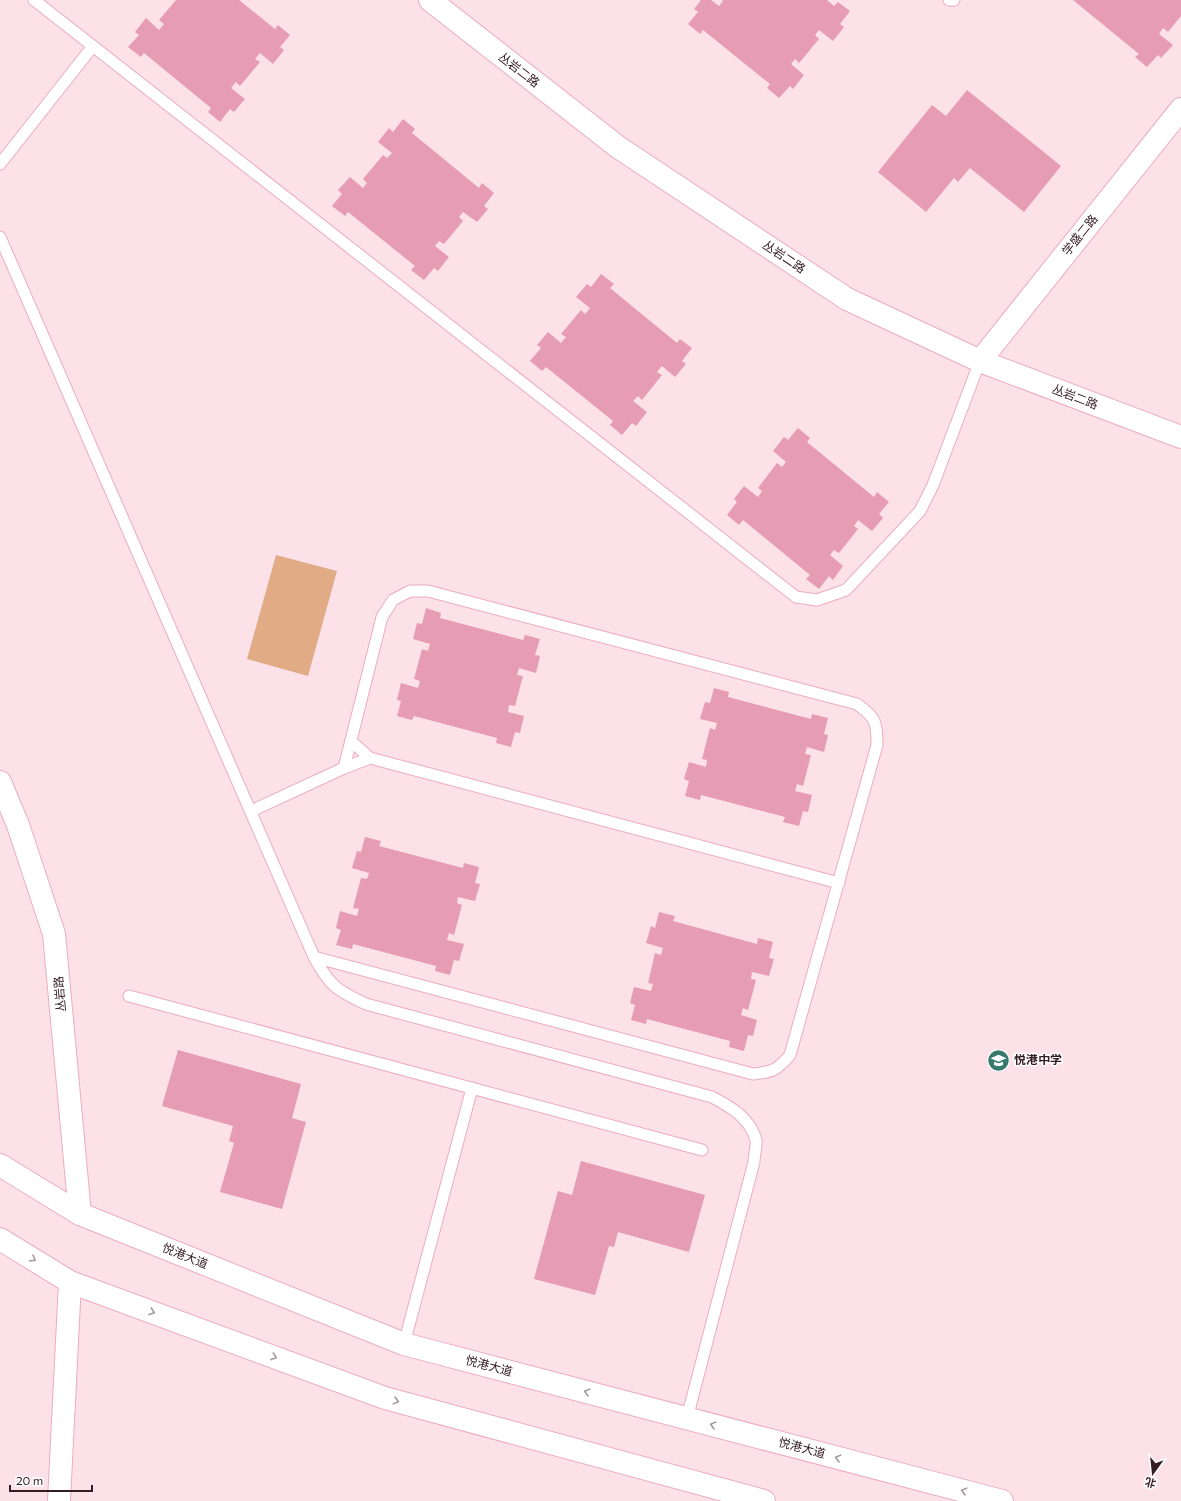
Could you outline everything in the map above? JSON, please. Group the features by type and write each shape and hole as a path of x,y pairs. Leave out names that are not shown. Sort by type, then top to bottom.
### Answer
{"main road":[{"name":"丛岩二路","path":"430,0 618,147 840,295 980,361 1181,437"},
{"name":"学盛二路","path":"980,361 1181,109"},
{"name":"丛岩路","path":"0,782 18,825 54,934 80,1214"},
{"name":"悦港大道","path":"0,1165 80,1214 404,1344 1002,1501"},
{"path":"0,1239 70,1282 385,1398 764,1501"},
{"path":"59,1501 70,1282"}],"lane":[{"path":"34,0 796,597 816,600 846,590 920,511 933,485 980,361"},
{"path":"949,0 954,0"},
{"path":"0,164 93,46"},
{"path":"0,237 314,957 326,978 342,993 366,1004 712,1098 733,1109 749,1124 756,1141 754,1162 687,1418"},
{"path":"314,957 753,1074 767,1073 779,1068 790,1055 877,745 877,727 870,714 857,704 428,591 410,591 393,600 382,617 344,768"},
{"path":"351,741 370,758 839,883"},
{"path":"251,811 344,768 370,758"},
{"path":"129,996 702,1150"},
{"path":"404,1344 472,1088"}],"shaded area":[{"path":"276,555 337,571 308,676 247,659"}],"building":[{"path":"176,0 239,0 275,29 278,25 290,35 280,47 284,50 273,64 260,53 255,59 260,62 240,86 236,82 231,88 245,99 234,112 230,109 220,122 208,112 211,108 144,53 141,57 128,47 139,35 135,32 146,18 159,30 164,24 159,20"},
{"path":"701,0 711,0 719,6 723,1 722,0 827,0 834,6 838,2 850,11 840,24 844,27 833,41 819,30 815,35 819,39 799,63 795,59 791,64 804,75 793,89 790,86 779,98 767,88 770,84 703,30 700,34 688,24 698,12 694,9"},
{"path":"1073,0 1181,0 1181,16 1168,32 1163,28 1159,34 1173,45 1161,58 1158,55 1147,67 1135,57 1139,54"},
{"path":"967,90 1061,166 1024,212 970,168 958,182 954,178 926,212 878,172 932,105 946,116"},
{"path":"403,119 415,129 412,133 479,188 482,183 494,193 484,206 488,209 477,222 463,212 459,217 463,221 444,244 439,241 435,246 449,257 438,271 434,268 424,280 411,270 415,266 348,212 345,216 332,206 342,194 338,190 350,177 363,188 367,183 363,179 383,155 387,158 392,153 378,142 389,128 393,132"},
{"path":"601,274 614,284 610,288 677,343 680,339 692,348 682,361 686,364 675,377 662,366 657,372 662,375 642,400 638,396 633,401 647,412 636,426 632,423 622,435 610,425 613,421 546,367 542,371 530,361 541,348 537,345 548,332 561,343 566,337 561,334 581,310 585,314 590,308 576,297 587,284 591,287"},
{"path":"798,428 810,438 807,442 874,497 877,492 889,502 879,514 883,518 872,531 858,520 854,526 858,529 839,553 834,550 830,555 843,566 833,580 829,576 819,589 806,579 810,575 743,520 739,525 727,515 737,502 734,499 744,486 758,497 762,491 758,488 777,463 782,467 786,462 773,451 784,437 788,440"},
{"path":"426,608 441,613 440,618 523,640 525,635 540,639 535,655 540,656 536,673 519,668 517,675 523,676 515,706 509,705 508,712 524,716 520,733 515,732 511,747 496,743 497,738 414,716 412,720 397,716 401,701 397,700 401,683 418,688 420,681 414,679 422,649 428,651 430,644 413,639 417,623 422,624"},
{"path":"714,688 729,692 728,697 811,719 812,714 828,718 824,734 828,735 824,752 807,747 805,754 811,755 803,786 797,784 795,791 812,795 808,812 803,811 799,826 783,822 785,817 701,795 700,800 685,796 689,781 684,779 689,762 706,767 707,760 702,759 710,728 715,730 717,723 700,719 705,702 710,703"},
{"path":"365,837 381,841 379,846 463,868 464,863 479,867 475,883 480,884 475,901 458,897 457,903 462,905 454,935 449,933 447,940 464,944 459,961 454,960 450,975 435,971 436,966 353,944 352,949 336,945 341,930 336,928 340,911 357,916 359,909 353,908 361,878 367,879 369,873 352,868 357,851 361,852"},
{"path":"659,912 675,916 673,921 757,944 758,938 773,942 769,958 774,959 769,976 752,972 751,979 756,980 748,1010 743,1008 741,1015 757,1020 753,1036 748,1035 744,1051 729,1047 730,1041 647,1019 646,1024 631,1020 635,1005 630,1003 634,987 651,991 653,984 648,983 655,953 661,955 663,948 646,943 651,926 655,928"},
{"path":"178,1050 301,1084 292,1118 306,1122 282,1209 220,1192 234,1143 229,1141 233,1126 162,1106"},
{"path":"581,1161 705,1195 689,1252 618,1232 614,1247 609,1246 595,1295 534,1279 558,1191 572,1195"}],"place":[{"name":"悦港中学","path":"999,1060"}]}
